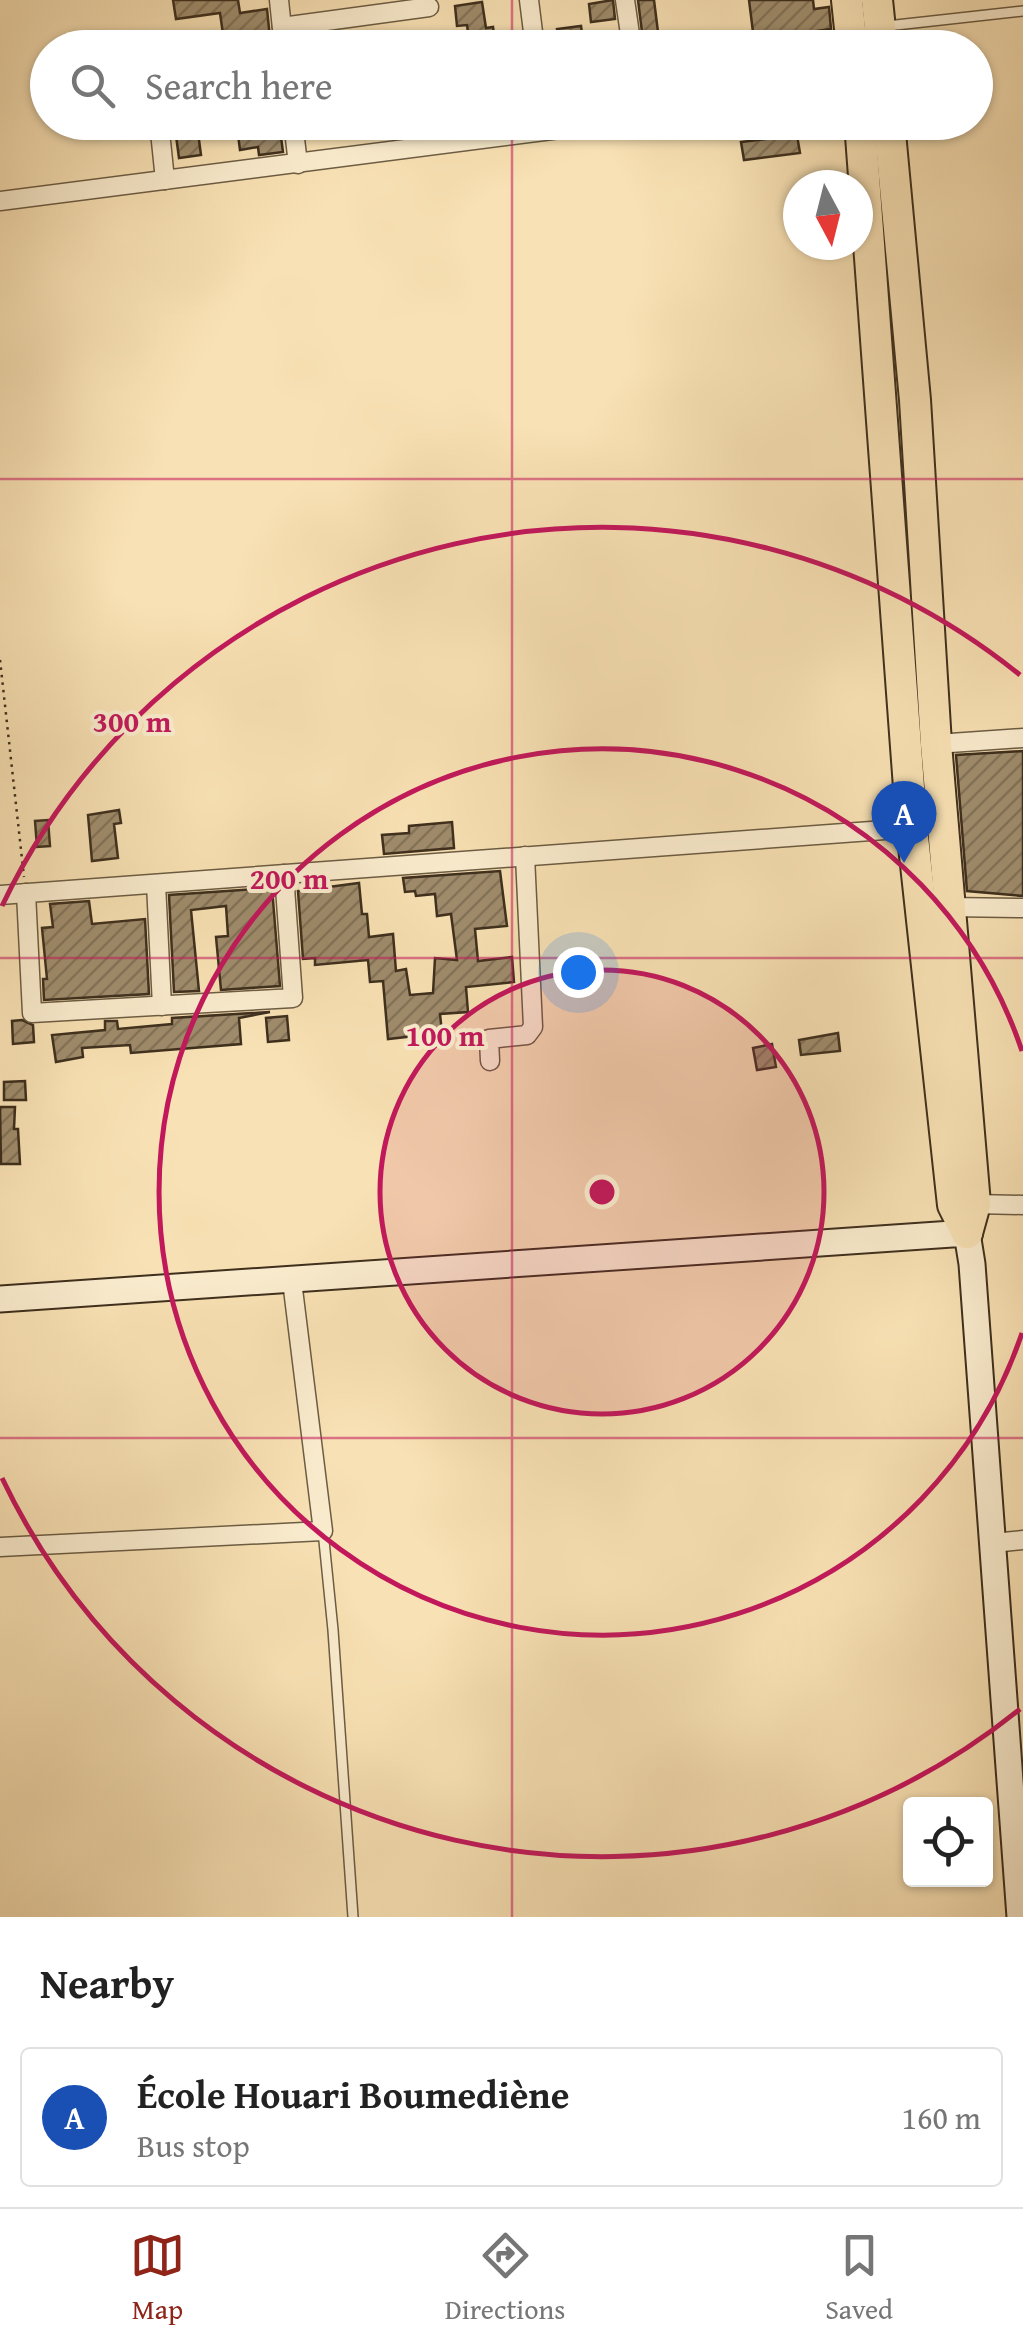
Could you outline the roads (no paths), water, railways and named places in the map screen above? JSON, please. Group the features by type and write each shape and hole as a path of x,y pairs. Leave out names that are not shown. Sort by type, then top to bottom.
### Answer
{"highway":[{"path":"847,0 850,30"},
{"path":"861,140 912,828 953,1205 971,1219"},
{"path":"891,140 915,400 971,1219"}],"street":[{"path":"279,0 282,30"},
{"path":"529,0 533,30"},
{"path":"625,0 629,30"},
{"path":"282,26 429,6"},
{"path":"161,140 165,180"},
{"path":"295,140 298,164"},
{"path":"0,200 298,164 458,140"},
{"path":"936,744 1023,738"},
{"path":"0,896 912,828"},
{"path":"490,1061 489,1039 527,1035 533,1027 525,856"},
{"path":"26,894 32,1014 293,998 284,874"},
{"path":"156,884 162,1006"},
{"path":"950,908 1023,908"},
{"path":"0,1299 292,1281 971,1219 1023,1204"},
{"path":"971,1219 1020,1917"},
{"path":"0,1547 323,1531 292,1281"},
{"path":"993,1543 1023,1540"}],"lane":[{"path":"879,25 1023,11"},
{"path":"323,1531 352,1917"}],"place":[{"name":"École Houari Boumediène","path":"904,863"}]}
